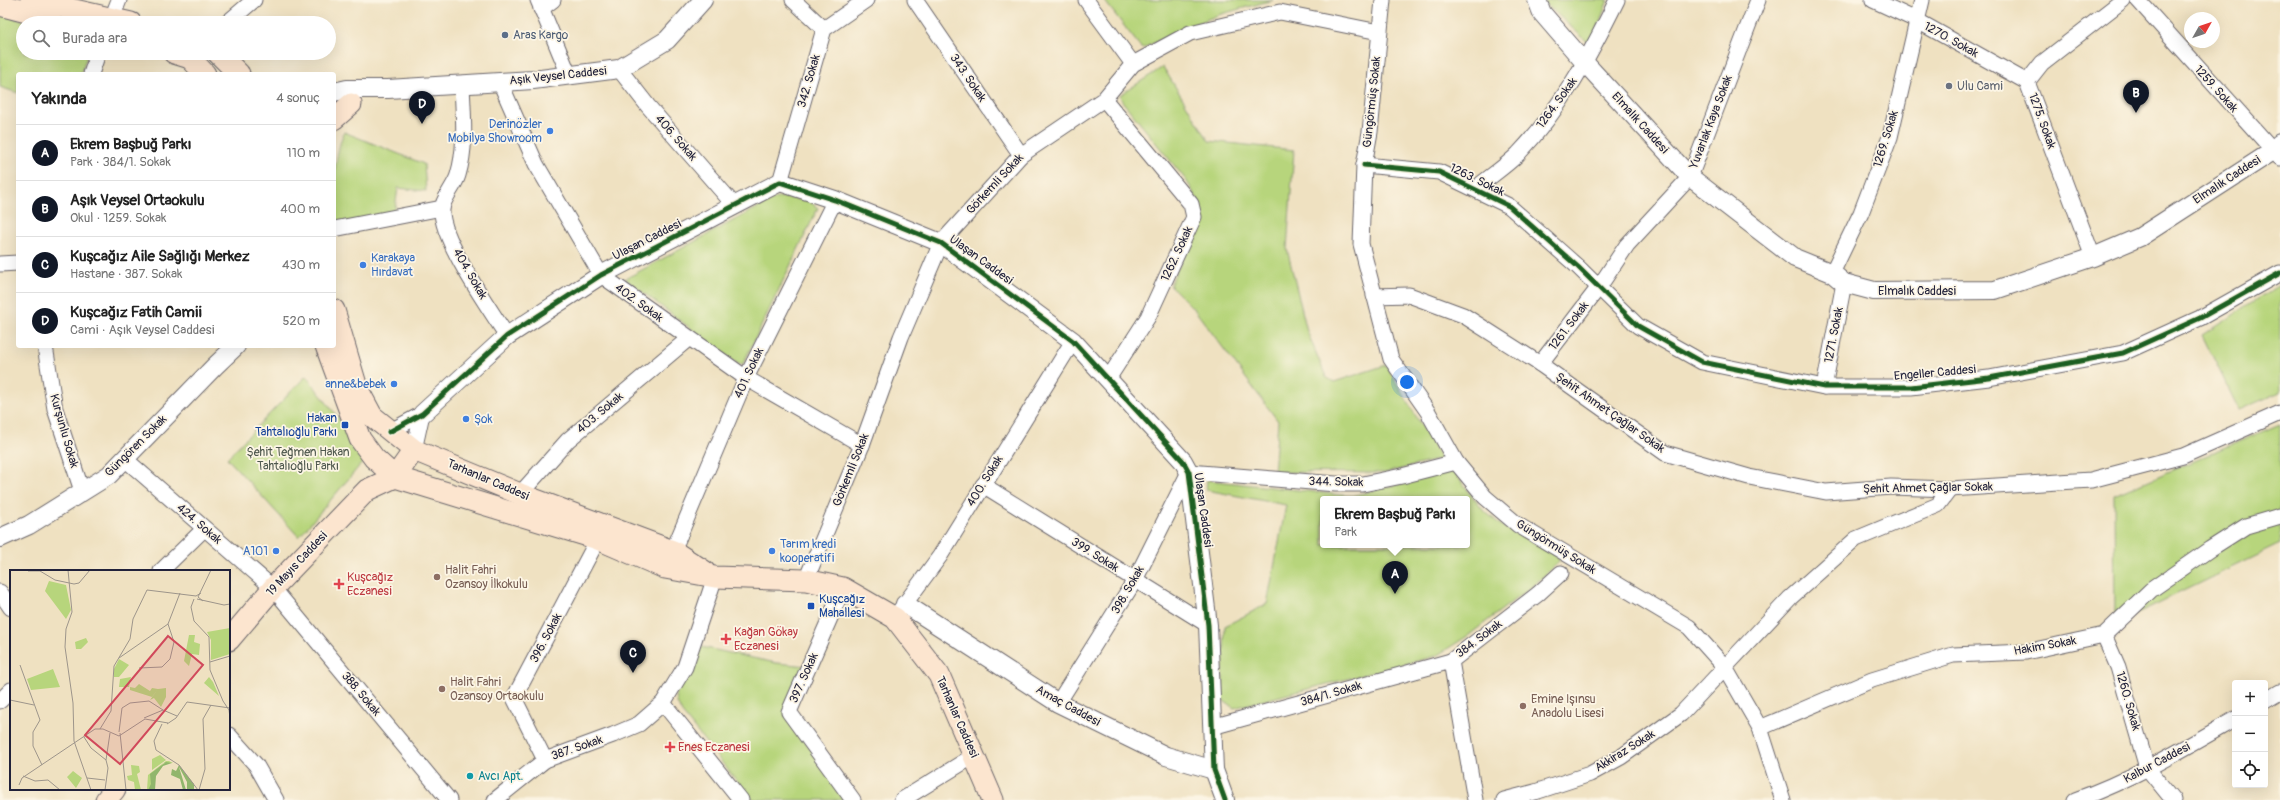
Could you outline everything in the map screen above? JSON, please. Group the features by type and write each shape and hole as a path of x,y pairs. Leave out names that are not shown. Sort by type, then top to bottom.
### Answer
{"main road":[{"path":"31,0 121,14"},
{"path":"0,6 40,16"},
{"path":"192,60 203,72"},
{"path":"225,60 237,72"},
{"path":"336,117 343,108"},
{"name":"Tarhanlar Caddesi","path":"336,317 357,388 372,416 389,432 414,450 520,494 673,551 715,577"},
{"name":"Tarhanlar Caddesi","path":"327,348 360,439 374,458 395,477 598,539 665,568 715,577 806,580 843,588 900,611 939,675 975,755 993,800"},
{"path":"367,490 374,458 389,432"},
{"path":"367,490 395,477 414,450"},
{"name":"19 Mayıs Caddesi","path":"230,639 273,588 367,490"},
{"path":"106,800 114,790"}],"street":[{"path":"235,16 254,0"},
{"name":"Aşık Veysel Caddesi","path":"336,92 347,89 388,89 500,82 619,69 667,40 703,0"},
{"path":"793,0 824,29 866,0"},
{"name":"343. Sokak","path":"915,0 1021,155"},
{"path":"1086,0 1133,64"},
{"name":"Güngörmüş Sokak","path":"1382,0 1370,132 1364,165 1361,244 1391,359 1428,412 1456,462 1485,497 1518,525 1689,627 1724,666 1760,728 1783,800"},
{"name":"Elmalık Caddesi","path":"1537,0 1542,13 1586,64 1690,177 1795,258 1838,278 1874,292 1995,290 2093,257 2140,237 2278,150"},
{"name":"1264. Sokak","path":"1475,189 1517,154 1558,105 1586,64 1617,0"},
{"name":"Yuvarlak Kaya Sokak","path":"1599,287 1627,245 1690,177 1758,0"},
{"name":"1270. Sokak","path":"1873,0 1916,20 2027,82"},
{"name":"1269. Sokak","path":"1838,278 1890,137 1916,20 1922,0"},
{"name":"1275. Sokak","path":"2093,257 2027,82 2042,63 2123,0"},
{"name":"1259. Sokak","path":"2138,0 2278,150"},
{"path":"544,3 569,75"},
{"name":"Görkemli Sokak","path":"806,580 862,445 901,337 941,243 1021,155 1104,99 1133,64 1190,33 1280,12 1379,32"},
{"name":"342. Sokak","path":"780,182 824,29"},
{"path":"92,72 96,60"},
{"name":"406. Sokak","path":"619,69 648,106 735,206"},
{"name":"402. Sokak","path":"500,82 536,164 601,275 746,378 862,445"},
{"path":"336,229 442,208 458,177 465,145 462,84"},
{"name":"Aşık Veysel Caddesi","path":"343,108 388,89"},
{"name":"1262. Sokak","path":"1104,99 1191,204 1194,217 1148,317 1108,379"},
{"name":"1263. Sokak","path":"1364,165 1438,172 1509,206 1599,287"},
{"name":"Ulaşan Caddesi","path":"422,414 507,336 601,275 780,182 835,200 941,243 1073,341 1183,461 1189,472 1208,625 1214,770"},
{"name":"401. Sokak","path":"673,551 746,378 835,200"},
{"name":"404. Sokak","path":"442,208 446,231 465,269 507,336"},
{"path":"0,264 16,263"},
{"name":"Engeller Caddesi","path":"1599,287 1638,326 1702,362 1824,387 1911,387 1989,378 2123,353 2200,318 2280,273"},
{"name":"1271. Sokak","path":"1824,387 1838,278"},
{"name":"1261. Sokak","path":"1540,364 1599,287"},
{"name":"Şehit Ahmet Çağlar Sokak","path":"1374,296 1409,295 1463,315 1540,364 1665,453 1749,477 1826,492 1891,486 1950,489 2091,480 2183,456 2280,413"},
{"name":"403. Sokak","path":"520,494 568,440 688,338"},
{"name":"400. Sokak","path":"900,611 940,556 1073,341"},
{"name":"Kurşunlu Sokak","path":"45,348 55,409 82,491"},
{"name":"Güngören Sokak","path":"0,538 29,525 82,491 109,476 234,348"},
{"path":"389,432 422,414"},
{"path":"414,450 422,414"},
{"name":"424. Sokak","path":"125,459 273,588"},
{"name":"344. Sokak","path":"1189,472 1336,484 1363,484 1456,462"},
{"name":"398. Sokak","path":"1058,703 1135,580 1189,472"},
{"name":"399. Sokak","path":"983,485 1208,625"},
{"name":"Akkiraz Sokak","path":"1504,800 1535,792 1590,774 1621,757 1681,714 1724,666 1790,598 1856,539 1938,505 1950,489"},
{"path":"2104,635 2151,590 2210,549 2246,526 2280,516"},
{"path":"162,570 204,529"},
{"name":"396. Sokak","path":"545,760 514,698 598,539"},
{"name":"384. Sokak","path":"1475,800 1450,661 1538,594 1561,574"},
{"name":"387. Sokak","path":"495,800 545,760 613,736 639,724 663,703 685,667 715,577"},
{"name":"388. Sokak","path":"273,588 449,800"},
{"name":"397. Sokak","path":"843,588 789,712 853,800"},
{"path":"0,592 10,607"},
{"name":"Amaç Caddesi","path":"900,611 1058,703 1166,756 1214,770"},
{"name":"Hakim Sokak","path":"1760,728 1872,680 1953,655 2026,652 2104,635"},
{"name":"1260. Sokak","path":"2104,635 2118,667 2147,768"},
{"name":"384/1. Sokak","path":"1212,727 1450,661"},
{"path":"0,701 10,691"},
{"path":"2268,699 2280,692"},
{"path":"663,703 741,800"},
{"name":"Kalbur Caddesi","path":"2075,800 2107,789 2232,721"},
{"path":"230,736 256,765 276,800"},
{"path":"902,800 975,755"},
{"path":"2147,768 2173,800"},
{"path":"1214,770 1225,800"}],"green space":[{"path":"1104,0 1273,0 1221,14 1179,30 1142,49"},
{"path":"1545,0 1608,0 1591,45 1546,4"},
{"path":"0,14 16,18 16,60 86,60 82,72 16,72 16,92 0,87"},
{"path":"1163,67 1209,141 1294,150 1287,249 1307,331 1326,377 1334,382 1386,365 1441,459 1385,473 1274,472 1278,421 1194,309 1170,285 1197,227 1201,205 1186,180 1122,101 1120,95"},
{"path":"344,132 424,164 426,191 398,188 394,215 336,224 336,166 340,143"},
{"path":"780,197 809,201 818,208 743,364 738,364 625,279 770,201"},
{"path":"2280,285 2280,392 2239,410 2202,335"},
{"name":"Şehit Teğmen Hakan Tahtalıoğlu Parkı","path":"306,376 368,456 299,537 227,458"},
{"path":"2280,424 2280,544 2115,624 2114,495"},
{"path":"1450,471 1455,473 1482,509 1502,526 1559,556 1559,562 1535,584 1469,635 1436,656 1234,708 1222,700 1225,626 1267,604 1286,505 1206,490 1207,480 1351,496"},
{"path":"697,646 776,663 808,666 785,713 848,800 752,800 682,713 677,703 676,694"}],"cycle path":[{"path":"1364,165 1439,172 1509,206 1578,267 1638,326 1702,362 1824,387 1911,387 1989,378 2123,353 2200,318 2280,273"},
{"path":"389,432 422,414 507,336 601,275 780,182 835,200 941,243 1073,341 1183,461 1189,472 1208,625 1214,770 1225,800"}],"place":[{"name":"Aras Kargo","path":"505,35"},
{"name":"Ulu Cami","path":"1949,86"},
{"name":"Aşık Veysel Ortaokulu","path":"2136,113"},
{"name":"Kuşcağız Fatih Camii","path":"422,124"},
{"name":"Derinözler Mobilya Showroom","path":"550,131"},
{"name":"Karakaya Hırdavat","path":"363,265"},
{"name":"anne&bebek","path":"394,384"},
{"name":"Şok","path":"466,419"},
{"name":"Hakan Tahtalıoğlu Parkı","path":"345,425"},
{"name":"A101","path":"276,551"},
{"name":"Tarım kredi kooperatifi","path":"772,551"},
{"name":"Halit Fahri Ozansoy İlkokulu","path":"437,577"},
{"name":"Kuşcağız Eczanesi","path":"339,584"},
{"name":"Ekrem Başbuğ Parkı","path":"1395,594"},
{"name":"Kuşcağız Mahallesi","path":"811,606"},
{"name":"Kağan Gökay Eczanesi","path":"726,639"},
{"name":"Kuşcağız Aile Sağlığı Merkez","path":"633,673"},
{"name":"Halit Fahri Ozansoy Ortaokulu","path":"442,689"},
{"name":"Emine Işınsu Anadolu Lisesi","path":"1523,706"},
{"name":"Enes Eczanesi","path":"670,747"},
{"name":"Avcı Apt.","path":"470,776"}]}
